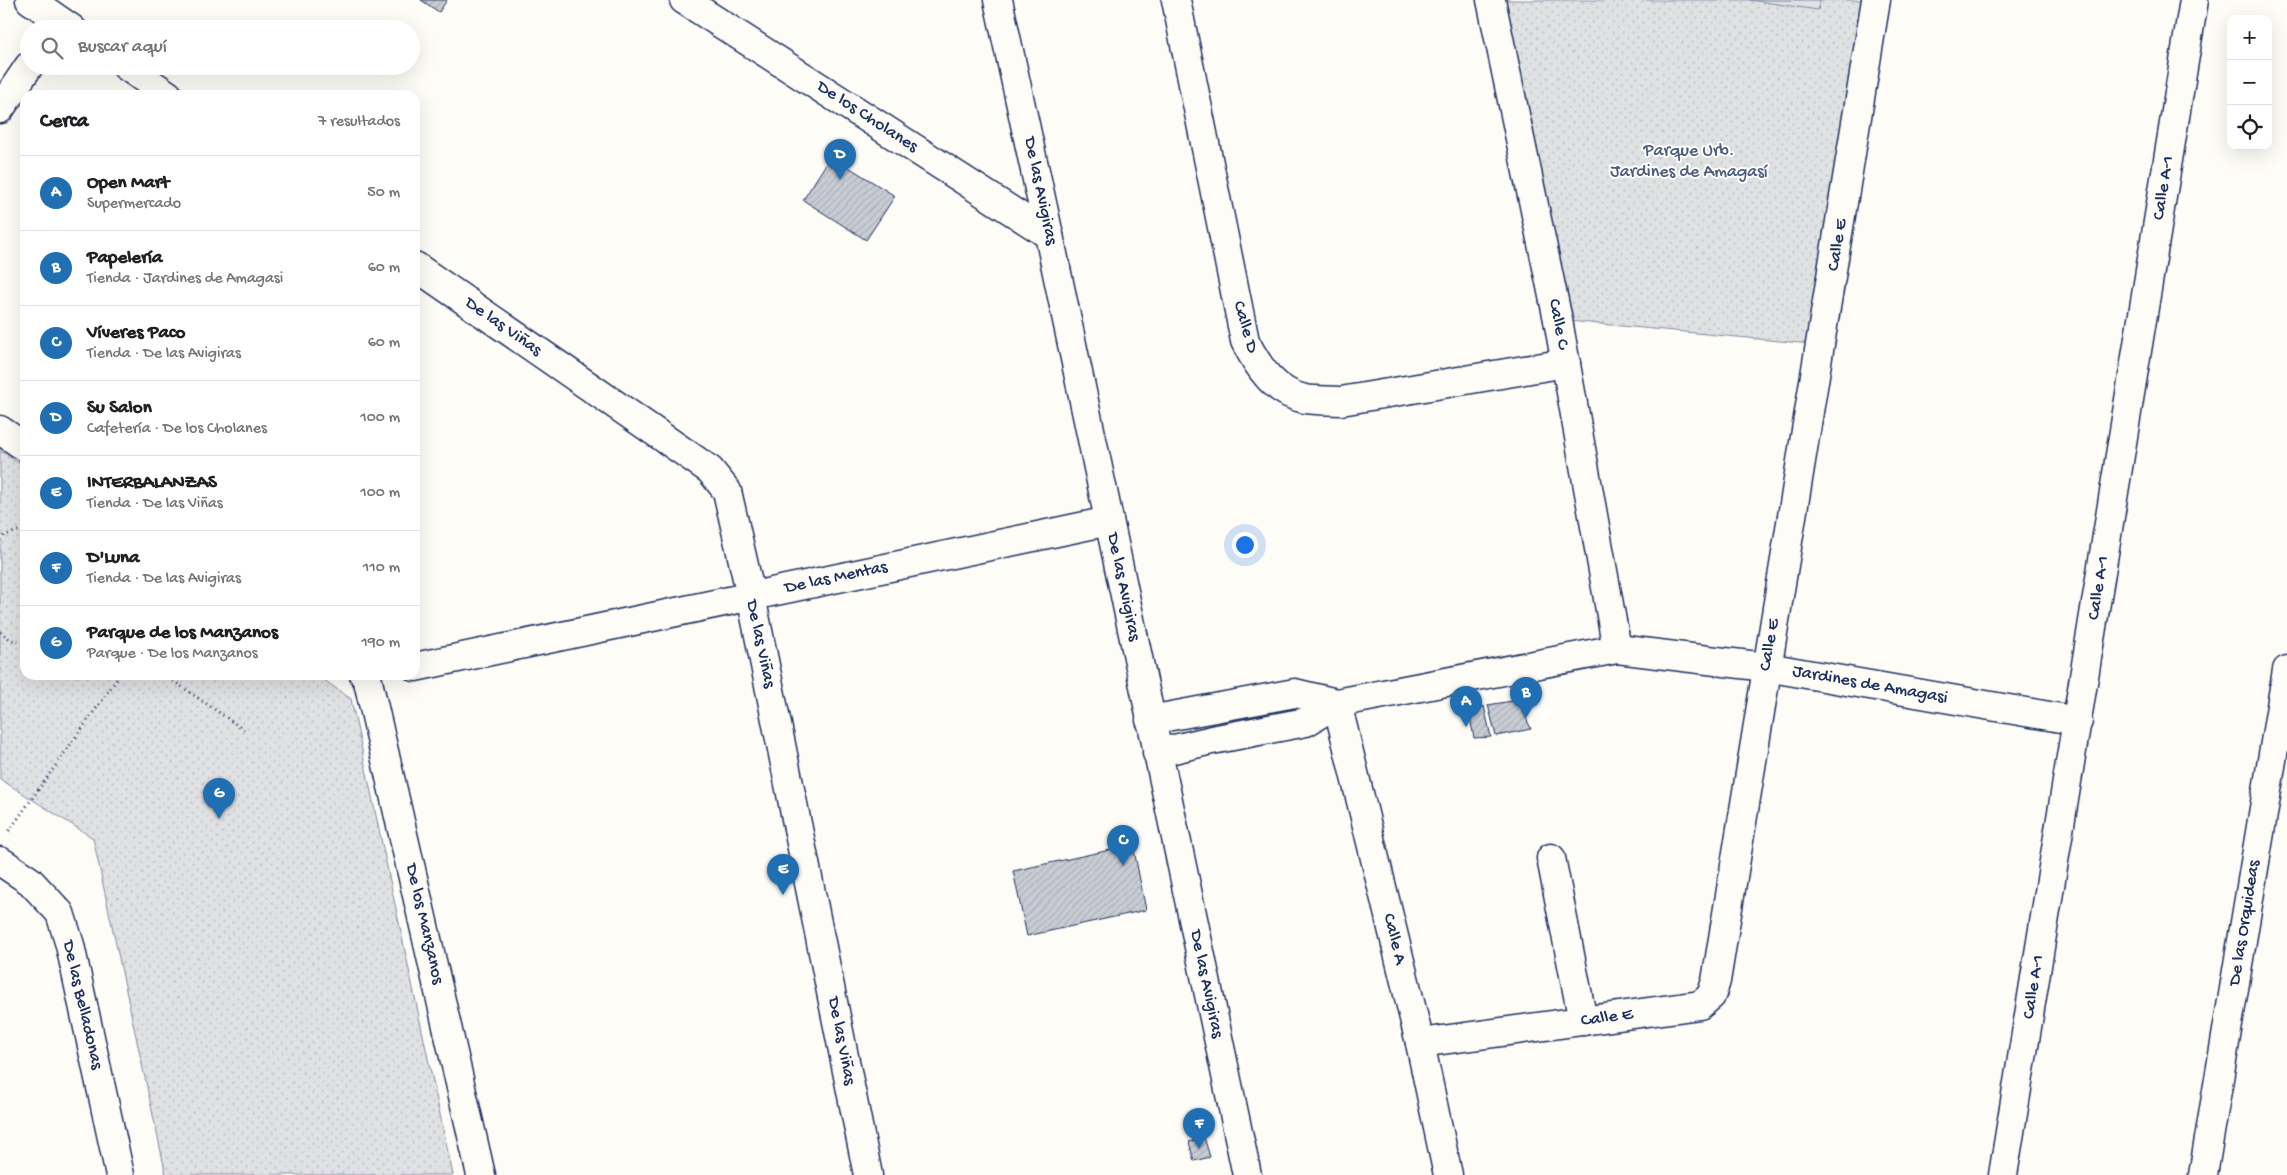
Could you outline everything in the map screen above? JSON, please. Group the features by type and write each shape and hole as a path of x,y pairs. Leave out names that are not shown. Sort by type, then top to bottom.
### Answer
{"street":[{"path":"30,0 64,19"},
{"name":"De los Cholanes","path":"684,0 1049,235"},
{"name":"De las Avigiras","path":"998,0 1247,1175"},
{"name":"Calle D","path":"1176,0 1245,341 1256,362 1270,380 1283,390 1304,399 1341,401 1566,363"},
{"name":"Calle C","path":"1491,0 1566,363 1617,649"},
{"name":"Calle E","path":"1420,1043 1700,1005 1711,996 1716,981 1766,667 1822,345 1876,0"},
{"name":"Calle A-1","path":"2003,1175 2194,0"},
{"path":"0,109 23,75"},
{"path":"139,75 161,90"},
{"name":"De las Viñas","path":"420,269 710,470 727,491 751,596 868,1175"},
{"path":"0,430 20,444"},
{"name":"De las Mentas","path":"420,666 1109,521"},
{"name":"Jardines de Amagasi","path":"1157,753 1306,722 1337,703 1617,649 1766,667 2078,721"},
{"name":"De las Orquideas","path":"2203,1175 2287,670"},
{"name":"De los Manzanos","path":"371,680 481,1175"},
{"name":"Jardines de Amagasi","path":"1150,720 1295,693 1337,703"},
{"name":"Calle A","path":"1337,703 1420,1043 1448,1175"},
{"name":"De las Belladonas","path":"3,849 60,913 70,945 120,1175"},
{"path":"1551,858 1583,1021"}],"path":[{"path":"0,540 5,535 20,530"},
{"path":"0,632 11,640 20,641"},
{"path":"3,849 117,680"},
{"path":"172,680 247,732"}],"green space":[{"name":"Parque Urb. Jardines de Amagasí","path":"1491,0 1876,0 1822,345 1558,320"},
{"path":"1750,0 1820,0 1818,10"},
{"path":"0,450 20,464 20,680 324,680 351,699 453,1175 166,1175 93,838 0,779"}],"building":[{"path":"421,0 447,0 439,12"},
{"path":"831,156 895,196 866,240 803,200"},
{"path":"1518,700 1531,729 1496,736 1488,705"},
{"path":"1484,706 1491,737 1474,738 1469,712"},
{"path":"1133,845 1146,910 1027,936 1013,871"},
{"path":"1204,1137 1210,1157 1194,1161 1189,1142"}],"place":[{"name":"Su Salon","path":"840,180"},
{"name":"Papelería","path":"1526,718"},
{"name":"Open Mart","path":"1466,727"},
{"name":"Parque de los Manzanos","path":"219,819"},
{"name":"Víveres Paco","path":"1123,866"},
{"name":"INTERBALANZAS","path":"783,895"},
{"name":"D'Luna","path":"1199,1149"}]}
